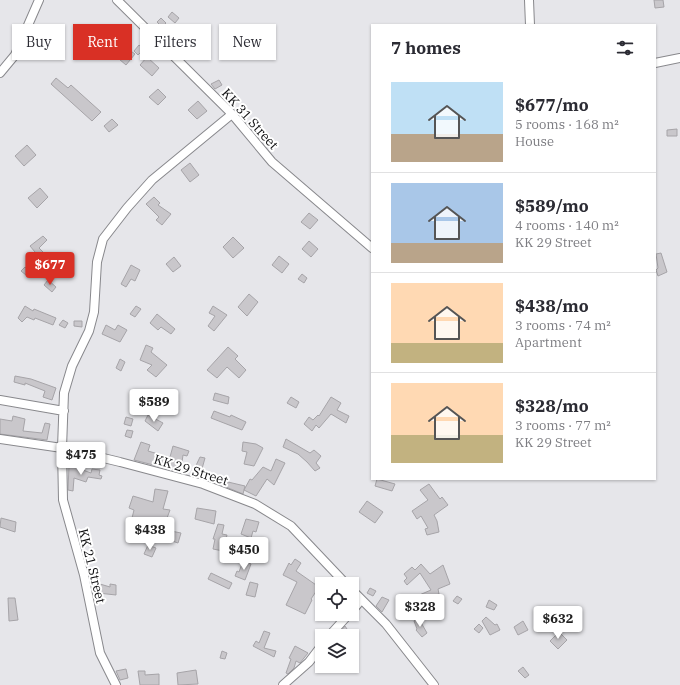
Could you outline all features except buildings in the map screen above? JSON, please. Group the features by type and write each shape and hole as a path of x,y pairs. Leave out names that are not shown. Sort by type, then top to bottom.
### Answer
{"street":[{"path":"0,73 15,55 39,0"},
{"name":"KK 31 Street","path":"117,0 232,114 272,162 371,247"},
{"path":"529,0 530,24"},
{"path":"656,63 680,58"},
{"name":"KK 21 Street","path":"116,685 100,653 84,576 63,500 62,448 64,393 72,366 89,331 94,312 97,262 104,239 127,208 152,180 232,114"},
{"path":"0,400 64,411"},
{"name":"KK 29 Street","path":"0,439 62,448 203,484 255,504 291,526 339,577"},
{"path":"359,602 361,600 386,624 434,685"},
{"path":"335,629 343,621"},
{"path":"283,685 309,662 315,654"}]}
